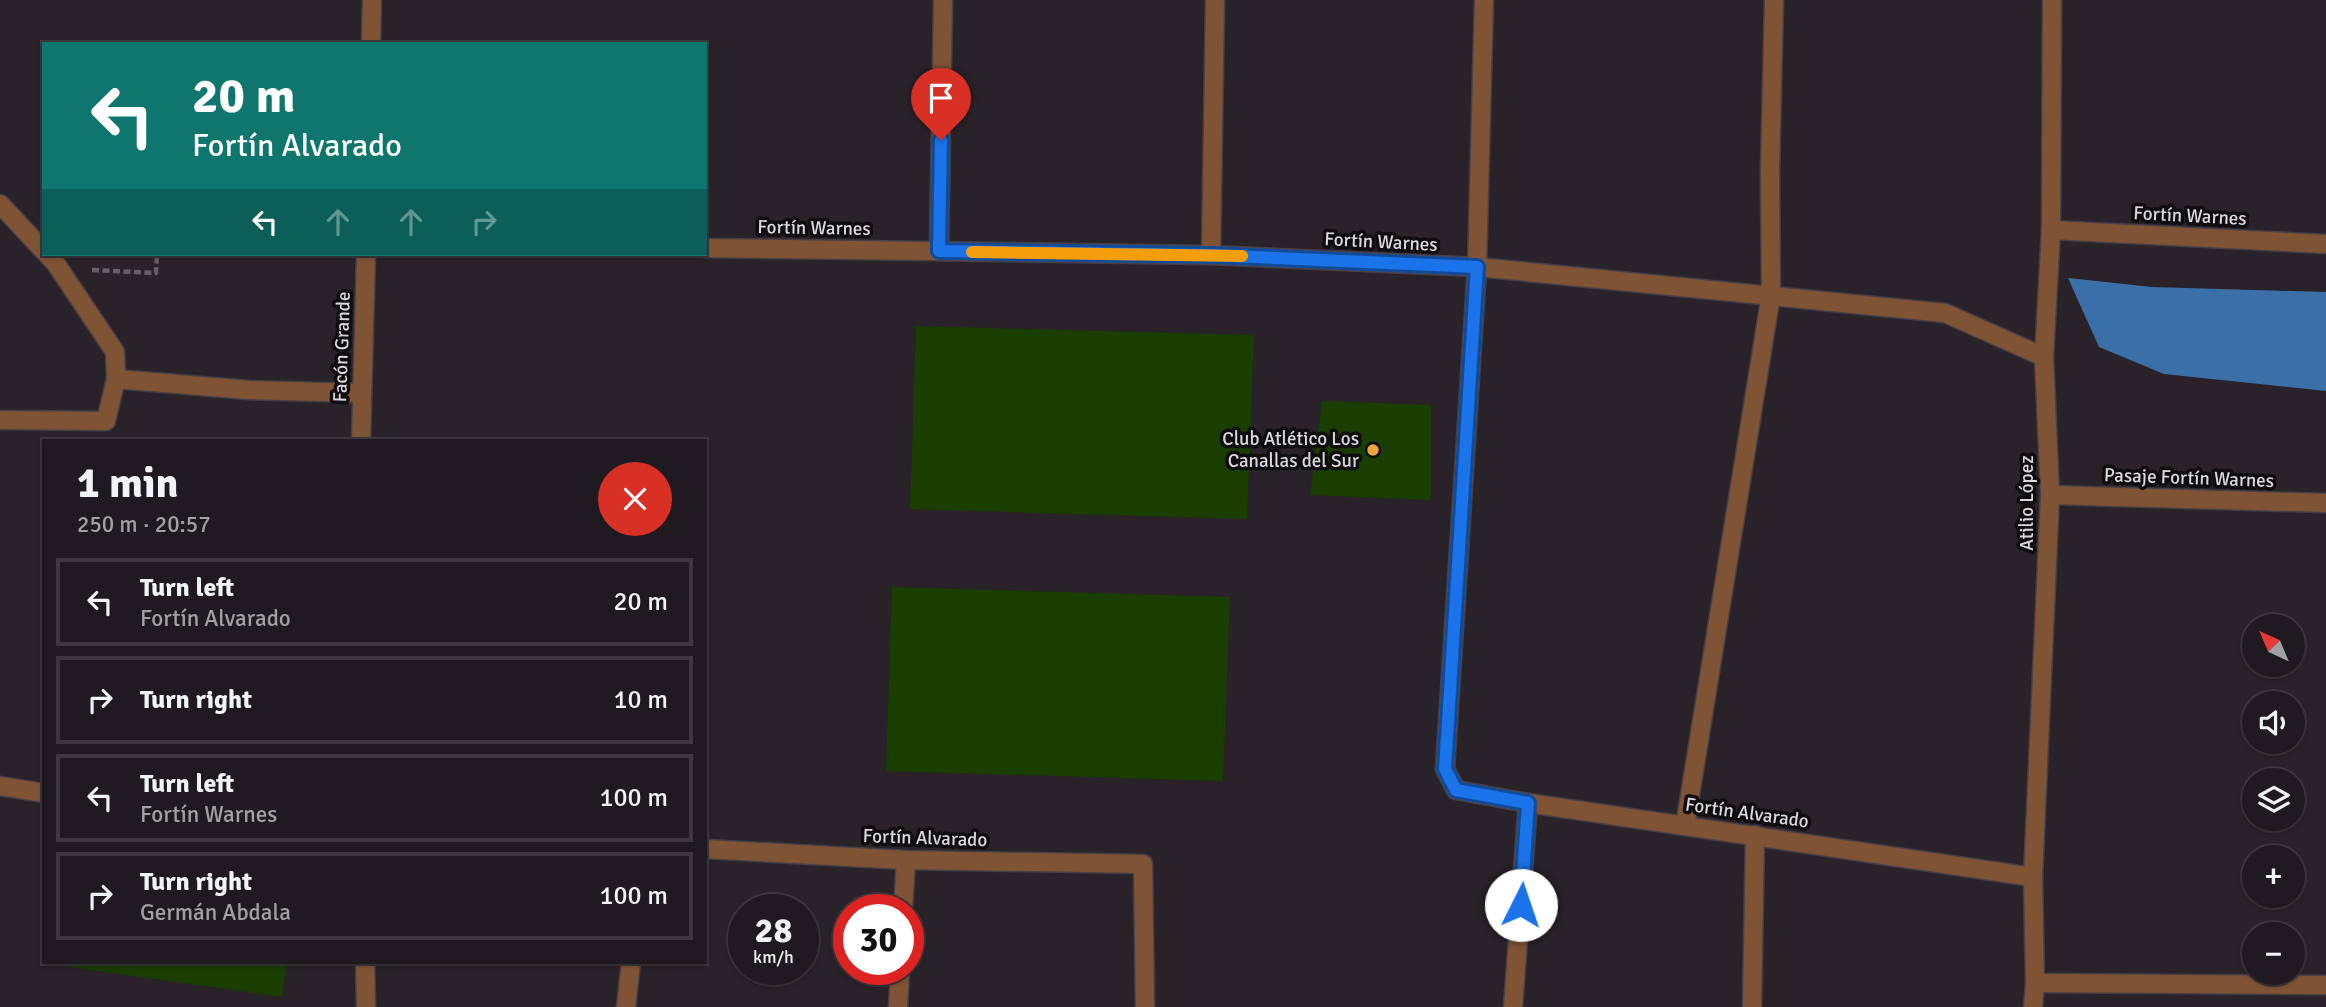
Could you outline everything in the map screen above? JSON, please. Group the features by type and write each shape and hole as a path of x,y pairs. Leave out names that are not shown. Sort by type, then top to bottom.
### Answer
{"street":[{"path":"371,42 372,0"},
{"path":"939,251 943,0"},
{"path":"1211,255 1215,0"},
{"path":"1477,267 1483,0"},
{"path":"1685,826 1771,295 1770,172 1774,0"},
{"name":"Atilio López","path":"2033,1007 2033,877 2050,495 2044,357 2051,230 2052,0"},
{"path":"0,204 42,249"},
{"name":"Fortín Warnes","path":"2051,230 2326,244"},
{"name":"Fortín Warnes","path":"707,248 1211,255 1477,267 1945,313 2044,357"},
{"path":"0,420 106,421 116,379 115,352 48,256"},
{"name":"Facón Grande","path":"361,439 360,393 366,256"},
{"name":"Fortín Alvarado","path":"1477,267 1445,769 1456,790 1528,803 2033,877"},
{"path":"116,379 249,390 360,393"},
{"name":"Pasaje Fortín Warnes","path":"2050,495 2326,503"},
{"path":"0,786 42,793"},
{"path":"1513,1007 1528,803"},
{"path":"1752,1007 1755,835"},
{"name":"Fortín Alvarado","path":"707,849 906,860 1143,864 1145,1007"},
{"path":"905,894 906,860"},
{"path":"365,964 366,1007"},
{"path":"626,1007 631,964"},
{"path":"2035,982 2326,985"},
{"path":"898,1007 899,985"}],"path":[{"path":"59,268 156,273 157,256"}],"green space":[{"path":"916,326 1254,335 1247,519 910,509"},
{"name":"Club Atlético Los Canallas del Sur","path":"1322,401 1431,405 1431,500 1310,495"},
{"path":"892,587 1230,597 1223,781 886,771"},
{"path":"63,964 287,964 282,997"}],"water":[{"path":"2068,278 2152,287 2326,292 2326,391 2164,374 2099,347"}],"slow traffic":[{"path":"972,252 1242,256"}],"place":[{"name":"Club Atlético Los Canallas del Sur","path":"1373,450"}],"route":[{"path":"941,140 939,251 1211,255 1477,267 1445,769 1456,790 1528,803 1521,905"}]}
